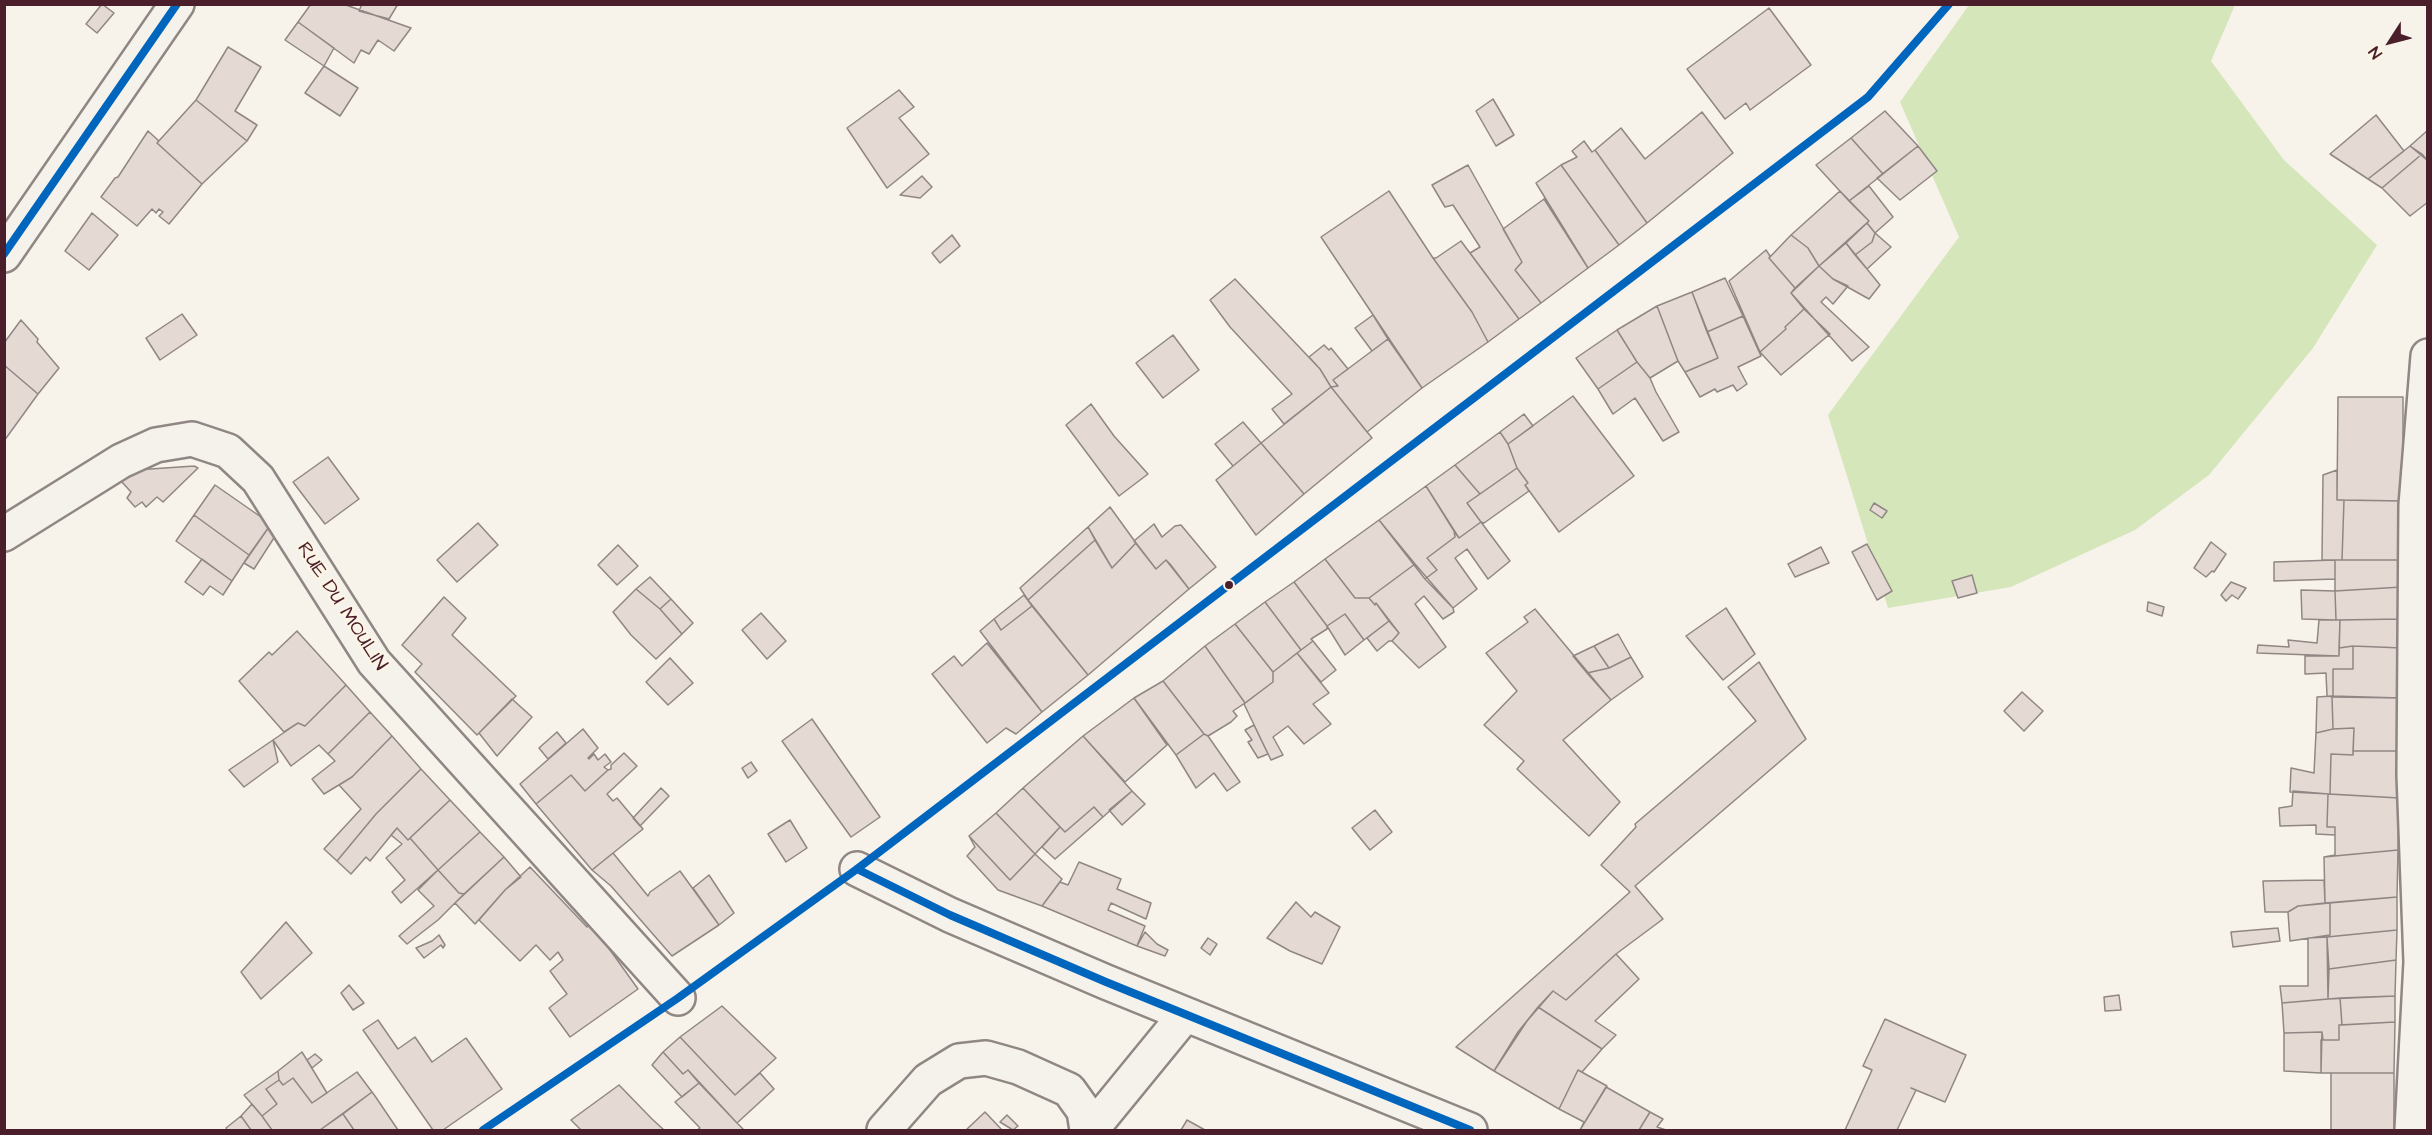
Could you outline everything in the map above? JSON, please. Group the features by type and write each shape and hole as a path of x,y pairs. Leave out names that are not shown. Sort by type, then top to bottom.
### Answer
{"street":[{"path":"4,255 177,4"},
{"path":"2412,1131 2421,962 2414,775 2416,505 2427,357"},
{"name":"RUE DU MOULIN","path":"4,534 121,461 156,445 192,439 228,451 258,479 374,662 678,998"},
{"path":"857,869 950,915 1185,1015 1470,1131"},
{"path":"1089,1131 1185,1015"},
{"path":"884,1131 927,1080 959,1061 986,1058 1018,1067 1069,1090 1084,1111 1089,1131"}],"green space":[{"path":"1969,5 2235,5 2211,61 2284,160 2377,245 2313,348 2209,475 2135,530 2011,587 1888,608 1828,415 1959,237 1900,102"}],"building":[{"path":"102,4 114,13 97,33 86,24"},
{"path":"311,4 343,4 411,28 394,51 378,40 369,54 361,50 354,63 298,22"},
{"path":"362,4 398,4 389,19 359,11"},
{"path":"1769,8 1811,65 1750,110 1746,103 1725,119 1687,69"},
{"path":"298,22 334,48 324,66 285,40"},
{"path":"228,47 261,67 235,111 257,125 247,141 196,100"},
{"path":"324,66 358,88 340,116 305,93"},
{"path":"899,90 914,107 899,118 929,154 887,188 847,128"},
{"path":"1493,99 1514,135 1496,146 1476,111"},
{"path":"196,100 247,141 202,184 157,143"},
{"path":"1885,111 1918,146 1883,174 1851,138"},
{"path":"1702,112 1733,153 1647,223 1595,150 1621,128 1645,159"},
{"path":"2376,115 2404,151 2368,179 2330,154"},
{"path":"2428,130 2428,161 2410,146"},
{"path":"148,131 159,141 157,143 202,184 169,224 159,216 163,212 159,209 156,213 152,209 137,226 101,197 118,177"},
{"path":"1851,138 1883,174 1849,201 1816,165"},
{"path":"1584,141 1592,152 1595,150 1647,223 1619,245 1561,165 1577,157 1572,151"},
{"path":"1918,146 1937,171 1900,200 1877,178"},
{"path":"2410,146 2422,154 2382,188 2368,179"},
{"path":"2422,154 2428,161 2428,202 2410,216 2382,188"},
{"path":"1468,165 1522,262 1515,270 1541,303 1519,319 1470,253 1480,247 1453,205 1445,207 1432,185"},
{"path":"1561,165 1619,245 1588,268 1536,183"},
{"path":"922,176 932,187 920,198 900,195"},
{"path":"1869,186 1893,217 1875,233 1867,223 1869,221 1849,201"},
{"path":"1389,191 1472,312 1488,342 1422,388 1321,237"},
{"path":"1840,191 1869,221 1819,266 1808,248 1791,235"},
{"path":"1544,199 1588,268 1541,303 1515,270 1522,262 1503,229"},
{"path":"92,213 118,235 89,270 65,251"},
{"path":"1867,223 1875,233 1872,242 1855,255 1846,243"},
{"path":"1875,233 1891,247 1867,269 1855,255 1872,242"},
{"path":"952,235 960,246 940,263 932,253"},
{"path":"1791,235 1808,248 1819,266 1795,288 1769,258"},
{"path":"1461,241 1519,319 1488,342 1472,312 1433,258"},
{"path":"1846,243 1880,285 1869,299 1833,279 1819,266"},
{"path":"1766,250 1769,258 1795,288 1791,293 1804,309 1760,352 1729,281"},
{"path":"1819,266 1833,279 1848,286 1833,304 1826,297 1821,302 1869,347 1852,361 1791,293"},
{"path":"1725,278 1743,316 1707,332 1692,292"},
{"path":"1235,279 1320,369 1331,387 1284,424 1272,409 1292,394 1230,327 1210,300"},
{"path":"1692,292 1718,358 1685,372 1678,361 1657,306"},
{"path":"1657,306 1678,361 1650,378 1617,330"},
{"path":"1804,309 1830,334 1781,375 1760,352"},
{"path":"182,314 197,335 160,360 146,338"},
{"path":"1373,315 1388,339 1372,351 1355,328"},
{"path":"1743,316 1761,356 1738,367 1747,384 1737,391 1733,385 1717,392 1715,389 1700,397 1685,372 1718,358 1707,332"},
{"path":"21,320 59,368 38,394 4,365 4,343"},
{"path":"1617,330 1637,362 1598,389 1576,358"},
{"path":"1173,335 1199,370 1163,398 1136,363"},
{"path":"1388,339 1422,388 1367,432 1331,387 1338,386 1333,380"},
{"path":"1324,345 1329,350 1331,348 1348,369 1333,380 1338,386 1331,387 1309,357"},
{"path":"1637,362 1650,378 1679,432 1663,441 1635,398 1613,414 1598,389"},
{"path":"4,365 38,394 4,441"},
{"path":"1331,387 1372,438 1304,494 1261,443"},
{"path":"1573,396 1634,476 1559,532 1525,485 1528,483 1517,468 1508,444"},
{"path":"2338,397 2403,397 2403,501 2337,500"},
{"path":"1091,404 1114,436 1148,474 1119,496 1066,425"},
{"path":"1524,414 1533,426 1508,444 1500,432"},
{"path":"1243,422 1261,443 1233,466 1215,444"},
{"path":"1500,432 1508,444 1517,468 1480,494 1455,465"},
{"path":"1261,443 1304,494 1256,535 1216,480"},
{"path":"328,457 359,499 325,524 293,482"},
{"path":"1455,465 1480,494 1467,503 1481,522 1459,538 1426,486"},
{"path":"194,466 198,468 163,502 157,497 146,507 142,502 135,507 127,498 131,492 121,481 136,470"},
{"path":"1517,468 1528,483 1525,485 1529,491 1484,523 1481,522 1467,503"},
{"path":"2337,470 2337,500 2344,500 2342,560 2322,560 2323,475"},
{"path":"215,485 271,524 249,555 194,515"},
{"path":"1426,486 1454,531 1455,537 1427,558 1437,570 1425,579 1379,520"},
{"path":"2344,500 2403,501 2402,560 2342,560"},
{"path":"1874,503 1887,511 1882,518 1870,510"},
{"path":"1110,507 1136,543 1112,568 1088,527"},
{"path":"194,515 249,555 232,581 176,541"},
{"path":"1379,520 1415,564 1369,598 1355,598 1325,559"},
{"path":"1481,522 1510,561 1488,579 1467,549 1455,558 1477,589 1453,608 1425,579 1437,570 1427,558 1455,537 1454,531 1459,538"},
{"path":"478,523 498,545 457,582 437,560"},
{"path":"271,524 279,530 254,569 244,563"},
{"path":"1154,524 1162,537 1175,526 1181,525 1216,567 1189,589 1166,560 1156,569 1134,541"},
{"path":"1088,527 1095,540 1028,600 1020,588"},
{"path":"1095,540 1112,568 1136,543 1156,569 1166,560 1189,589 1088,675 1028,600"},
{"path":"2211,542 2226,554 2214,572 2212,571 2206,577 2194,568"},
{"path":"1867,544 1892,591 1877,600 1852,552"},
{"path":"618,545 638,566 617,585 598,565"},
{"path":"1821,547 1829,563 1795,577 1788,564"},
{"path":"202,559 232,581 223,595 210,586 203,595 185,582"},
{"path":"1325,559 1355,598 1369,598 1375,605 1376,603 1389,621 1364,640 1345,614 1327,626 1294,582"},
{"path":"2335,560 2402,560 2402,587 2335,591"},
{"path":"2335,560 2335,579 2274,581 2274,562"},
{"path":"1415,564 1454,612 1443,619 1424,596 1415,604 1446,647 1419,668 1392,641 1399,633 1376,603 1375,605 1369,598"},
{"path":"1972,575 1977,593 1958,598 1952,581"},
{"path":"650,577 671,599 660,609 636,589"},
{"path":"1294,582 1327,626 1327,629 1311,639 1313,641 1301,650 1265,602"},
{"path":"2231,582 2246,588 2238,599 2232,595 2226,601 2221,595"},
{"path":"2402,587 2401,619 2336,620 2335,591"},
{"path":"636,589 660,609 682,634 656,659 631,635 613,612"},
{"path":"2301,590 2335,591 2336,620 2302,619"},
{"path":"1024,595 1032,606 1001,630 994,619"},
{"path":"444,597 466,618 452,635 516,696 477,735 415,672 422,664 402,645"},
{"path":"671,599 693,623 682,634 660,609"},
{"path":"1265,602 1301,650 1273,672 1235,624"},
{"path":"2148,602 2164,607 2162,616 2147,611"},
{"path":"1032,606 1088,675 1042,712 980,631 994,619 1001,630"},
{"path":"1726,608 1755,654 1723,680 1686,636"},
{"path":"1535,609 1611,700 1563,740 1620,802 1589,836 1517,769 1524,761 1484,725 1517,691 1486,653 1528,622 1524,617"},
{"path":"761,613 786,641 767,659 742,630"},
{"path":"1345,614 1364,640 1345,655 1327,626"},
{"path":"2401,619 2402,648 2353,646 2339,648 2340,620"},
{"path":"2319,620 2340,620 2339,656 2257,653 2258,645 2289,647 2288,640 2317,643"},
{"path":"1389,621 1399,633 1377,651 1367,638"},
{"path":"1235,624 1273,672 1273,682 1245,703 1205,646"},
{"path":"297,631 346,685 305,726 298,723 284,732 239,681 269,652 272,655"},
{"path":"1618,634 1631,657 1609,668 1594,646"},
{"path":"1313,641 1336,670 1321,682 1297,653"},
{"path":"987,643 1042,712 1016,734 1006,728 987,743 932,674 954,656 962,666"},
{"path":"1205,646 1245,703 1233,711 1237,716 1231,722 1208,736 1204,734 1163,681"},
{"path":"1594,646 1609,668 1587,673 1573,656"},
{"path":"2353,646 2402,648 2401,698 2333,697 2333,669 2353,669"},
{"path":"2353,646 2353,669 2333,669 2333,697 2327,696 2326,673 2305,674 2305,656 2339,656 2339,648"},
{"path":"1297,653 1329,693 1313,704 1331,724 1304,744 1288,726 1273,737 1283,755 1271,760 1244,704 1273,682 1273,672"},
{"path":"1631,657 1643,677 1611,700 1587,673 1609,668"},
{"path":"670,658 693,683 668,705 646,682"},
{"path":"1759,662 1806,739 1635,886 1663,919 1616,954 1566,1000 1553,991 1527,1021 1494,1071 1456,1047 1630,892 1601,865 1636,827 1635,824 1756,721 1728,687"},
{"path":"1163,681 1204,734 1176,755 1134,698"},
{"path":"346,685 370,712 328,754 319,745 291,766 273,740 298,723 305,726"},
{"path":"2022,692 2043,711 2024,731 2004,711"},
{"path":"2332,696 2401,698 2400,751 2353,751 2354,728 2333,729"},
{"path":"2332,696 2333,729 2316,733 2317,697"},
{"path":"1134,698 1167,745 1125,782 1083,736"},
{"path":"512,699 532,717 497,756 479,733"},
{"path":"370,712 392,736 352,777 324,794 312,779 335,761 328,754"},
{"path":"812,719 880,817 851,837 782,741"},
{"path":"1254,725 1268,754 1258,758 1248,742 1252,740 1245,730"},
{"path":"2354,728 2353,755 2331,754 2330,794 2290,792 2291,768 2314,773 2316,733"},
{"path":"583,729 598,748 588,758 594,754 598,760 605,754 611,762 604,767 608,770 585,791 571,775 536,804 520,784"},
{"path":"557,732 566,743 548,759 539,748"},
{"path":"1204,734 1208,736 1240,782 1227,791 1214,773 1196,788 1176,755"},
{"path":"392,736 421,769 376,814 337,861 324,849 361,809 339,785 352,777"},
{"path":"1083,736 1132,791 1103,817 1094,807 1065,832 1023,788"},
{"path":"273,740 278,762 244,787 229,770"},
{"path":"2353,751 2400,751 2399,798 2330,794 2331,754 2353,755"},
{"path":"624,753 637,766 607,794 613,801 617,798 643,829 592,870 536,804 571,775 585,791 611,769 611,765"},
{"path":"751,762 757,771 748,778 742,768"},
{"path":"421,769 450,800 408,840 397,828 370,861 366,857 351,874 337,861 376,814"},
{"path":"661,788 669,796 640,826 633,818"},
{"path":"1023,788 1060,827 1035,854 996,813"},
{"path":"1132,791 1145,804 1122,825 1109,810"},
{"path":"2293,791 2328,794 2327,827 2335,827 2335,835 2316,834 2316,825 2280,826 2279,808 2292,806"},
{"path":"2328,794 2399,798 2398,850 2324,857 2335,855 2335,827 2327,827"},
{"path":"450,800 480,832 438,870 410,838"},
{"path":"1094,807 1103,817 1055,859 1042,847 1060,827 1065,832"},
{"path":"1375,810 1392,832 1370,850 1352,828"},
{"path":"996,813 1035,854 1010,880 969,836"},
{"path":"790,820 807,848 786,862 768,834"},
{"path":"397,828 408,840 410,838 438,870 401,903 392,892 405,880 386,858 402,844 391,835"},
{"path":"480,832 504,857 464,894 459,893 438,870"},
{"path":"969,836 1010,880 1035,854 1062,879 1042,906 998,890 967,856 975,847"},
{"path":"2398,850 2397,897 2325,903 2324,857"},
{"path":"613,853 648,896 650,892 680,871 719,925 672,956 611,886 592,870"},
{"path":"504,857 521,877 505,890 475,924 455,903"},
{"path":"1079,862 1121,879 1117,889 1151,903 1146,919 1111,903 1108,910 1145,926 1137,946 1042,906 1060,882 1068,885"},
{"path":"530,867 587,927 590,922 638,989 570,1037 549,1008 567,994 550,971 563,960 558,952 550,960 536,945 520,961 479,920 505,890"},
{"path":"438,870 459,893 464,894 438,920 407,944 399,936 434,906 418,890"},
{"path":"709,875 734,913 719,925 693,888"},
{"path":"2324,880 2325,903 2298,906 2288,912 2265,912 2263,881"},
{"path":"2397,897 2397,930 2327,937 2330,935 2330,903"},
{"path":"1296,902 1311,917 1315,912 1340,927 1322,964 1290,951 1267,938"},
{"path":"2330,903 2330,935 2290,941 2288,912 2298,906"},
{"path":"286,922 312,953 261,999 241,972"},
{"path":"2278,928 2280,941 2233,947 2231,932"},
{"path":"2397,930 2396,960 2329,969 2327,937"},
{"path":"1145,932 1157,944 1168,950 1165,956 1137,946"},
{"path":"439,935 445,945 443,948 441,945 424,958 416,948"},
{"path":"2327,937 2328,999 2282,1003 2280,986 2308,986 2308,938"},
{"path":"1208,938 1217,944 1210,955 1201,948"},
{"path":"1616,954 1639,979 1595,1021 1616,1035 1602,1049 1538,1007 1553,991 1566,1000"},
{"path":"2396,960 2395,996 2328,999 2329,969"},
{"path":"349,985 364,1003 353,1010 341,993"},
{"path":"2119,995 2121,1010 2105,1011 2104,997"},
{"path":"2395,996 2395,1022 2342,1025 2340,998"},
{"path":"2340,998 2342,1025 2339,1025 2339,1040 2323,1040 2322,1032 2284,1033 2282,1003"},
{"path":"722,1006 776,1058 735,1095 680,1037"},
{"path":"1538,1007 1602,1049 1582,1072 1578,1070 1559,1109 1494,1071 1518,1032"},
{"path":"1885,1019 1966,1055 1945,1102 1916,1090 1897,1130 1845,1130 1872,1070 1863,1066"},
{"path":"378,1020 398,1049 415,1037 432,1062 466,1038 502,1089 443,1130 433,1130 363,1030"},
{"path":"2395,1022 2394,1073 2321,1073 2321,1040 2339,1040 2339,1025"},
{"path":"2322,1032 2321,1073 2284,1071 2284,1033"},
{"path":"680,1037 735,1095 760,1073 774,1089 737,1123 688,1070 683,1074 663,1052"},
{"path":"302,1052 327,1093 312,1103 293,1078 283,1085 279,1080 278,1071"},
{"path":"663,1052 683,1074 688,1070 699,1083 682,1097 652,1065"},
{"path":"315,1054 322,1060 312,1068 307,1060"},
{"path":"1578,1070 1607,1086 1580,1130 1584,1122 1559,1109"},
{"path":"278,1071 279,1080 266,1089 277,1104 262,1116 244,1095"},
{"path":"357,1072 372,1092 320,1130 272,1130 262,1116 277,1104 266,1089 279,1080 283,1085 293,1078 312,1103"},
{"path":"2331,1073 2394,1073 2394,1130 2331,1130"},
{"path":"699,1083 742,1130 697,1130 700,1128 675,1102"},
{"path":"619,1085 664,1130 581,1130 571,1120"},
{"path":"1606,1087 1650,1112 1639,1130 1580,1130"},
{"path":"372,1092 398,1130 354,1130 343,1114"},
{"path":"252,1104 272,1130 251,1130 241,1116"},
{"path":"985,1112 1002,1130 966,1130"},
{"path":"1650,1112 1663,1119 1657,1127 1666,1130 1639,1130"},
{"path":"343,1114 354,1130 320,1130"},
{"path":"1007,1115 1018,1126 1013,1130 1000,1122"},
{"path":"241,1116 251,1130 227,1130 226,1128"},
{"path":"1187,1120 1205,1130 1181,1130"}],"transit line":[{"path":"4,254 177,4"},
{"path":"483,1130 678,998 857,869 1868,97 1949,4"},
{"path":"857,869 950,915 1106,982 1470,1130"}]}
